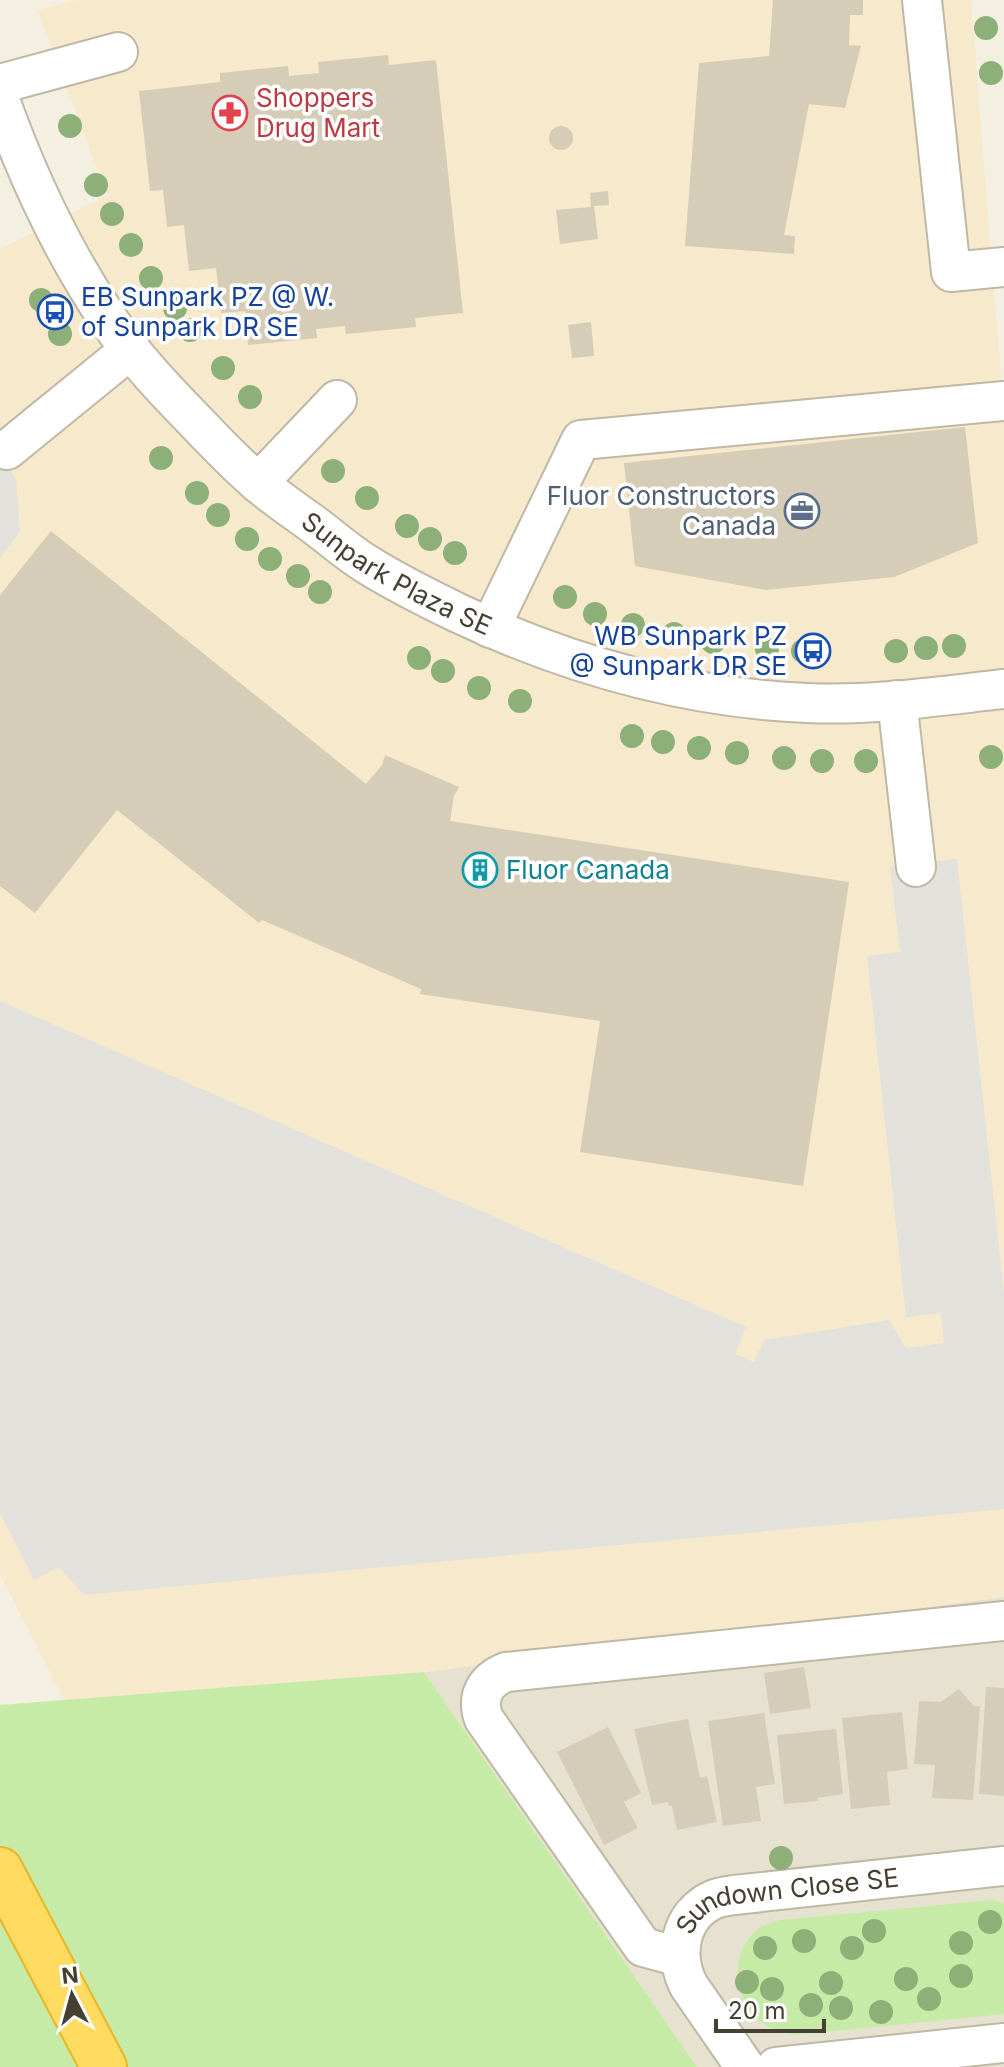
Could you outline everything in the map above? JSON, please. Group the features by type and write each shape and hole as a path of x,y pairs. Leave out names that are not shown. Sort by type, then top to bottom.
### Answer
{"highway":[{"path":"0,1870 104,2067"}],"street":[{"path":"922,0 951,272 1004,267"},
{"path":"0,84 118,52"},
{"name":"Sunpark Plaza SE","path":"0,100 9,154 38,197 111,324 156,380 228,455 258,483 366,564 407,588 514,639 605,671 664,685 744,698 808,703 872,703 1004,689"},
{"path":"7,450 131,349"},
{"path":"258,483 337,400"},
{"path":"490,628 581,440 1004,401"},
{"path":"897,700 916,867"},
{"path":"680,1957 643,1947 484,1719 480,1708 481,1697 492,1680 506,1672 1004,1621"},
{"name":"Sundown Close SE","path":"745,2067 682,1973 681,1936 700,1908 715,1899 734,1895 1004,1866"},
{"path":"776,2067 1004,2043"}],"shaded area":[{"path":"77,0 971,0 1004,415 1004,1597 424,1672 64,1700 0,1575 0,249 107,195 38,10"},
{"path":"0,449 16,480 20,532 0,558"},
{"path":"957,859 1004,1294 1004,1509 84,1595 59,1567 34,1580 0,1513 0,1001 746,1327 735,1354 754,1362 764,1340 889,1320 906,1348 944,1343 941,1313 906,1317 867,956 900,952 890,867"},
{"path":"1004,1597 1004,2067 697,2067 424,1672"}],"green space":[{"path":"424,1672 697,2067 0,2067 0,1705"},
{"path":"993,1900 1004,1904 1004,2014 793,2035 769,2027 757,2019 742,1995 738,1967 741,1953 747,1941 767,1924 780,1920"}],"building":[{"path":"773,0 863,0 863,15 850,15 849,45 861,46 845,108 809,104 784,235 795,236 794,254 685,246 699,63 769,56"},
{"path":"388,55 389,65 436,60 463,313 415,318 416,327 346,334 345,326 316,329 317,338 248,345 245,311 221,313 216,268 189,271 184,225 167,227 163,190 150,191 139,91 220,82 220,73 288,66 289,76 319,73 318,62"},
{"path":"561,126 570,129 573,138 570,147 561,150 552,147 549,138 552,129"},
{"path":"608,191 609,205 594,206 598,239 560,244 556,210 591,207 590,193"},
{"path":"591,322 594,356 572,358 568,325"},
{"name":"Fluor Constructors Canada","path":"965,427 978,543 894,577 766,590 635,566 624,463"},
{"name":"Fluor Canada","path":"51,531 366,784 382,765 385,755 459,787 454,796 450,821 849,882 803,1186 580,1152 600,1021 420,994 421,989 262,920 259,923 117,810 35,913 0,886 0,595"},
{"path":"804,1667 811,1708 770,1714 764,1673"},
{"path":"986,1687 1004,1688 1004,1796 979,1794"},
{"path":"959,1689 974,1706 980,1706 973,1800 932,1798 935,1765 914,1764 919,1701 941,1702"},
{"path":"902,1712 908,1769 887,1772 890,1805 851,1809 842,1718"},
{"path":"764,1713 775,1784 756,1787 761,1821 723,1826 708,1721"},
{"path":"688,1719 700,1778 707,1776 717,1822 677,1830 672,1806 668,1802 652,1805 634,1729"},
{"path":"608,1727 641,1793 624,1802 638,1828 604,1845 557,1752"},
{"path":"836,1729 843,1794 817,1798 818,1801 784,1804 777,1735"}],"place":[{"name":"Shoppers Drug Mart","path":"230,113"},
{"name":"EB Sunpark PZ @ W. of Sunpark DR SE","path":"55,312"},
{"name":"Fluor Constructors Canada","path":"802,511"},
{"name":"WB Sunpark PZ @ Sunpark DR SE","path":"813,651"},
{"name":"Fluor Canada","path":"480,870"}]}
